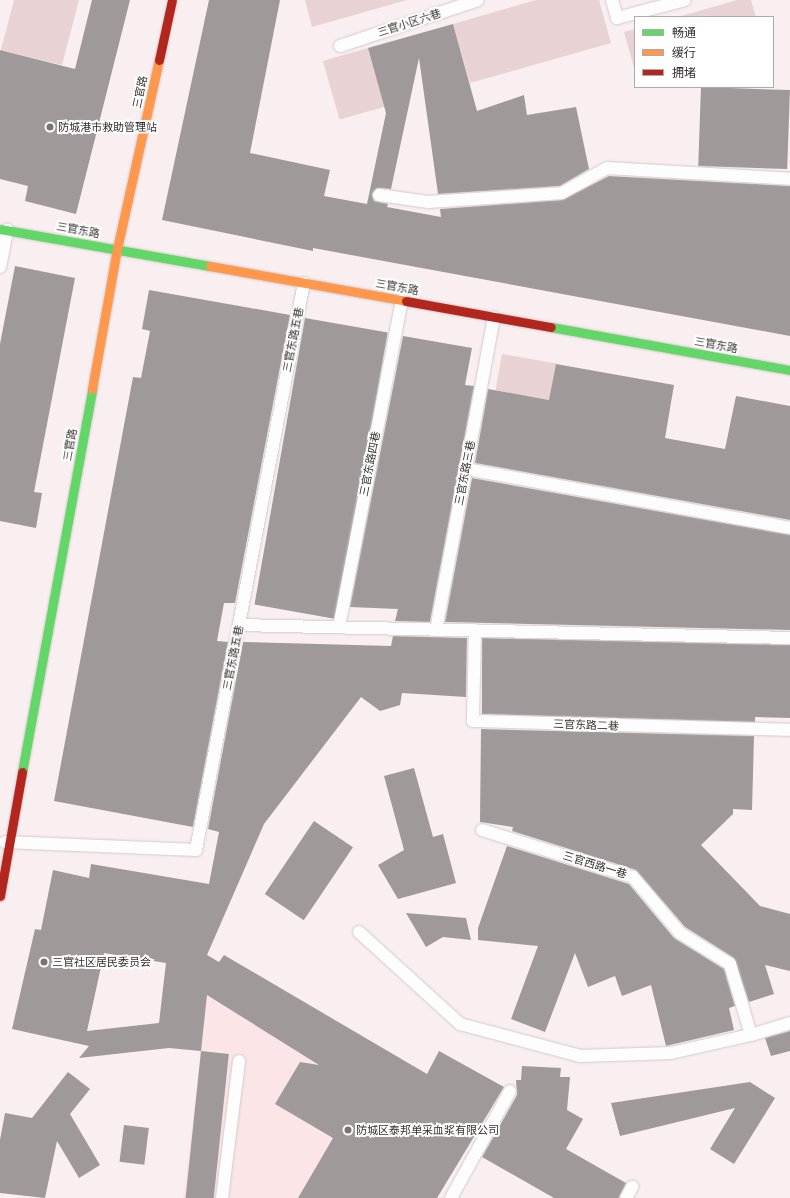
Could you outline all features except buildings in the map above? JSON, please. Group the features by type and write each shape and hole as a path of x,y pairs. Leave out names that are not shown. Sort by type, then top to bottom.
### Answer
{"street":[{"name":"三官路","path":"0,896 5,842 118,249 172,0"},
{"name":"三官东路","path":"4,230 118,249 790,370"}],"lane":[{"name":"三官小区六巷","path":"340,46 478,0"},
{"path":"612,0 617,18 684,0"},
{"path":"379,195 428,202 562,193 607,168 790,179"},
{"path":"0,267 4,230"},
{"name":"三官东路五巷","path":"5,842 196,850 304,283"},
{"name":"三官东路四巷","path":"339,628 402,300"},
{"name":"三官东路三巷","path":"436,630 494,317"},
{"path":"466,469 790,528"},
{"path":"239,625 790,638"},
{"name":"三官东路二巷","path":"475,630 473,722 790,730"},
{"name":"三官西路一巷","path":"482,830 633,877 680,933 730,964 752,1035"},
{"path":"359,932 460,1024 580,1056 671,1053 752,1035 790,1022"},
{"path":"222,1198 239,1061"},
{"path":"452,1198 510,1091"}],"shaded area":[{"path":"14,0 79,0 62,65 1,50"},
{"path":"305,0 407,0 312,27"},
{"path":"536,0 599,0 611,43 470,83 453,24"},
{"path":"737,0 751,0 756,16 681,16"},
{"path":"634,29 634,67 624,32"},
{"path":"368,48 385,107 340,120 323,61"},
{"path":"502,354 556,364 550,400 496,390"},
{"path":"165,968 210,973 278,988 432,1077 365,1198 183,1198 201,1051 156,1046"}],"traffic: fast":[{"path":"0,229 210,266"},
{"path":"551,327 790,370"},
{"path":"22,772 92,389"}],"traffic: slow":[{"path":"92,389 117,249 159,60"},
{"path":"210,266 406,301"}],"traffic: jam":[{"path":"159,60 172,0"},
{"path":"406,301 551,327"},
{"path":"0,896 22,772"}],"place":[{"name":"防城港市救助管理站","path":"50,127"},
{"name":"三官社区居民委员会","path":"44,962"},
{"name":"防城区泰邦单采血浆有限公司","path":"348,1130"}]}
